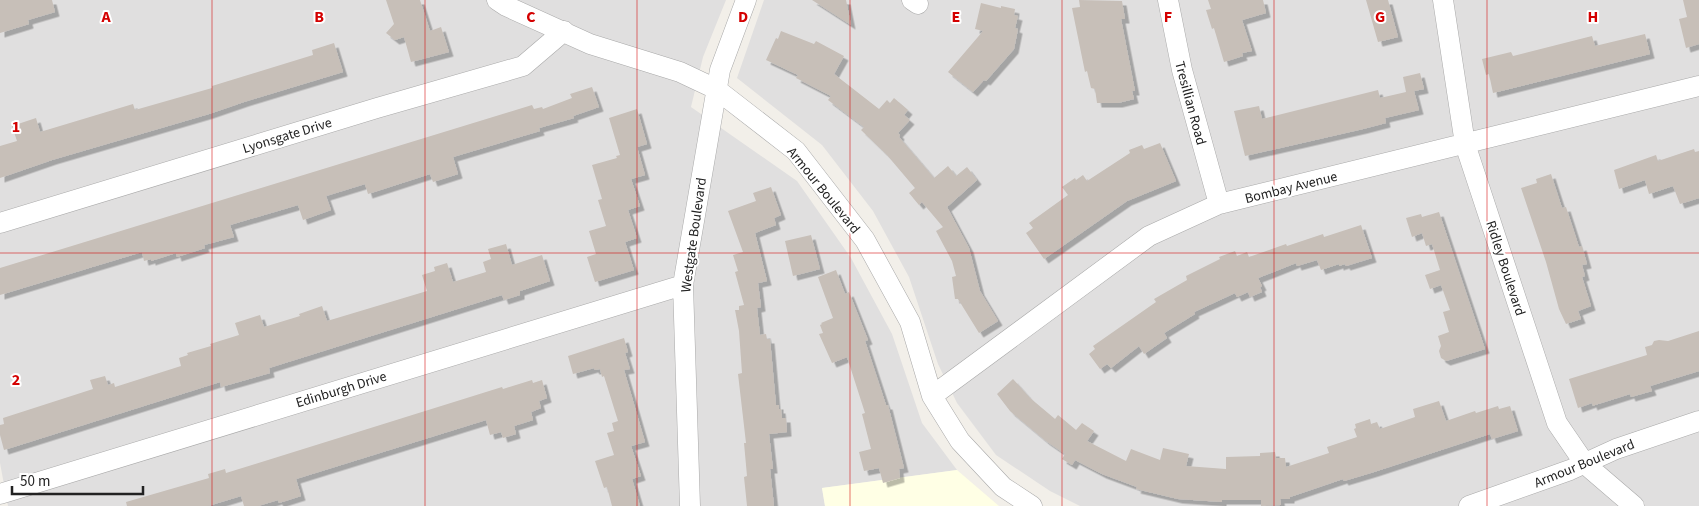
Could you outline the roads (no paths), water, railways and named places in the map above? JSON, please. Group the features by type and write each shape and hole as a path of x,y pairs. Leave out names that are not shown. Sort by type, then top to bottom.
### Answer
{"street":[{"name":"Armour Boulevard","path":"497,0 506,6 590,44 680,72 716,89 796,151 865,240 910,322 932,396 960,442 1003,487 1032,506"},
{"name":"Westgate Boulevard","path":"690,506 683,285 720,70 746,0"},
{"name":"Tresillian Road","path":"1168,0 1182,70 1219,204"},
{"name":"Ridley Boulevard","path":"1443,0 1465,144 1558,423 1585,464 1634,506"},
{"name":"Lyonsgate Drive","path":"0,223 377,108 522,66 564,32"},
{"name":"Bombay Avenue","path":"932,396 1149,236 1219,204 1699,86"},
{"name":"Edinburgh Drive","path":"0,494 683,285"},
{"name":"Armour Boulevard","path":"1469,506 1585,464 1616,448 1699,420"}]}
